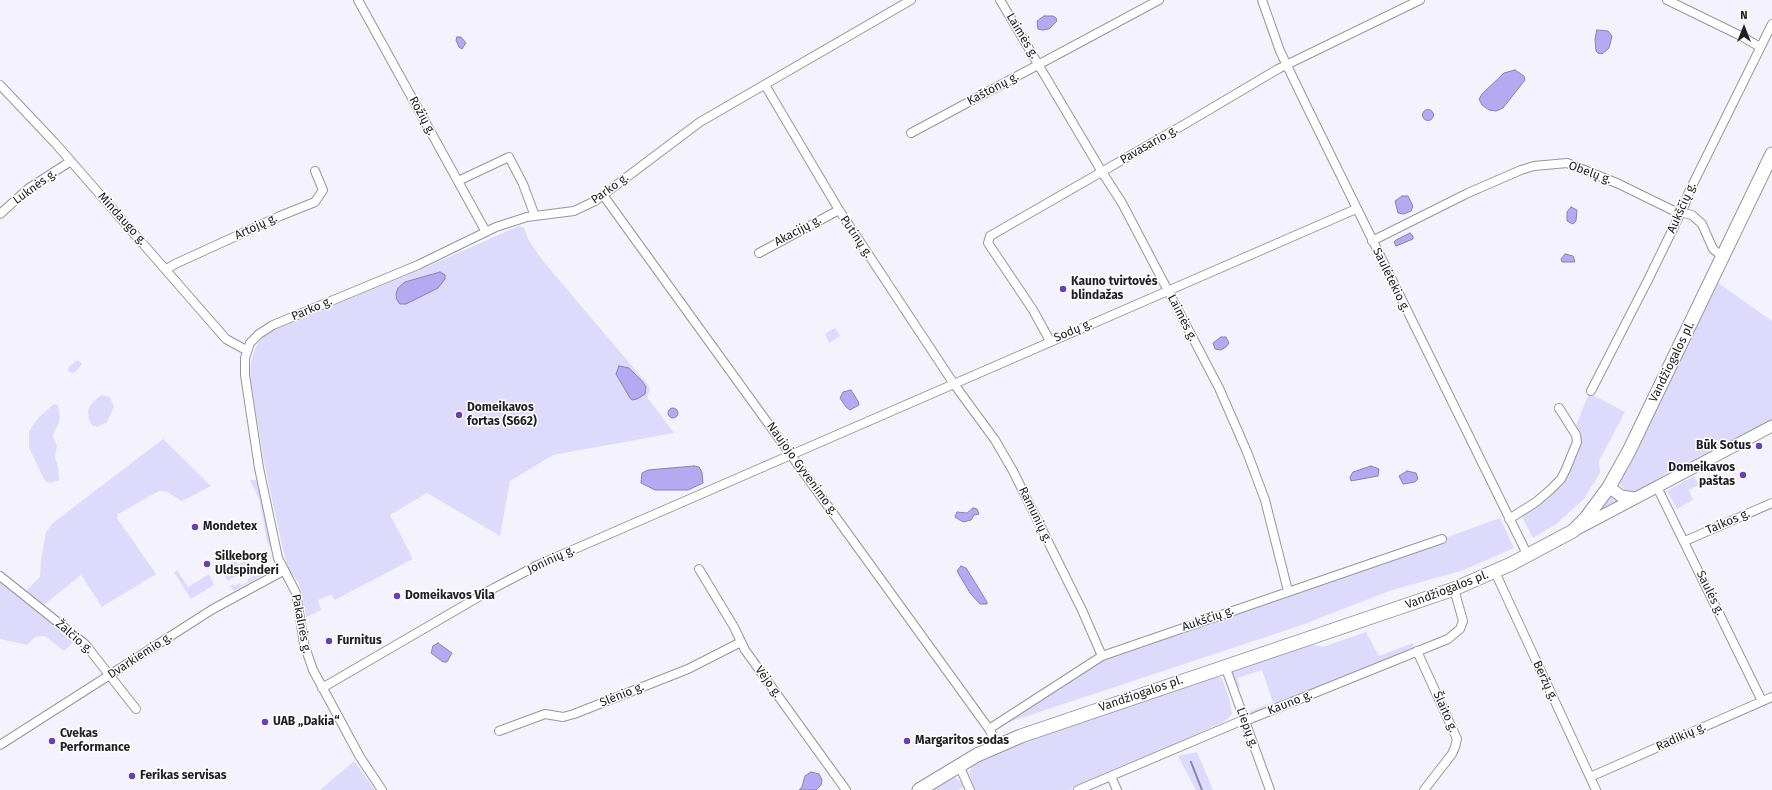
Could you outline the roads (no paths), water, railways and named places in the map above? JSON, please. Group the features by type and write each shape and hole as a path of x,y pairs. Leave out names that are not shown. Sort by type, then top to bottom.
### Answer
{"main road":[{"name":"Vandžiogalos pl.","path":"919,790 959,765 998,745 1070,718 1454,589 1528,556 1573,531 1586,518 1609,488 1641,426 1772,154"},
{"path":"1573,531 1772,426"},
{"path":"1609,488 1621,496 1635,498"}],"street":[{"name":"Rožių g.","path":"358,0 486,232"},
{"name":"Parko g.","path":"246,350 255,337 273,325 418,265 486,232 518,219 574,211 595,201 687,132 911,0"},
{"name":"Laimės g.","path":"1000,0 1122,203 1219,388 1247,452 1265,500 1288,591"},
{"name":"Kaštonų g.","path":"911,133 1159,0"},
{"name":"Saulėtekio g.","path":"1262,0 1286,64 1528,556"},
{"name":"Pavasario g.","path":"1050,341 1033,310 988,243 988,239 992,235 1286,64 1420,0"},
{"path":"1667,0 1741,36 1760,48"},
{"name":"Aukščių g.","path":"1591,391 1681,213 1688,194 1772,24"},
{"name":"Mindaugo g.","path":"0,84 167,269 226,339 246,350"},
{"name":"Putinų g.","path":"765,85 838,210 954,384"},
{"path":"458,181 509,157 523,184 535,216"},
{"name":"Luknės g.","path":"0,214 29,188 71,161"},
{"name":"Obelų g.","path":"1372,241 1520,170 1557,163 1576,165 1672,210 1681,213 1689,213 1699,220 1713,249 1723,257"},
{"name":"Artojų g.","path":"167,269 174,264 280,216 315,202 323,190 315,171"},
{"name":"Naujojo Gyvenimo g.","path":"604,195 989,730 998,745"},
{"name":"Sodų g.","path":"791,454 1356,209"},
{"name":"Akacijų g.","path":"759,253 838,210"},
{"name":"Pakalnės g.","path":"246,350 245,375 259,468 275,548 283,572 296,593 306,652 322,688 360,757 382,790"},
{"name":"Ramunių g.","path":"954,384 987,428 1016,476 1082,610 1102,656"},
{"path":"1509,519 1536,502 1550,490 1561,479 1566,469 1577,442 1576,435 1559,408"},
{"name":"Joninių g.","path":"322,688 494,588 538,565 791,454"},
{"name":"Saulės g.","path":"1657,486 1762,701"},
{"name":"Taikos g.","path":"1684,541 1772,503"},
{"name":"Aukščių g.","path":"989,730 1102,656 1442,539"},
{"name":"Vėjo g.","path":"699,569 734,627 741,642 846,790"},
{"name":"Dvarkiemio g.","path":"0,745 213,609 283,572"},
{"name":"Beržų g.","path":"1495,572 1596,790"},
{"name":"Žalčio g.","path":"0,576 85,644 136,709"},
{"name":"Kauno g.","path":"1078,790 1243,720 1250,719 1448,639 1460,629 1462,616 1454,589"},
{"name":"Slėnio g.","path":"499,731 547,714 563,717 574,714 688,669 741,642"},
{"name":"Šlaito g.","path":"1417,651 1457,739 1452,754 1424,790"},
{"name":"Liepų g.","path":"1225,666 1243,720 1270,790"},
{"name":"Radikių g.","path":"1590,777 1772,697"},
{"path":"959,765 970,790"},
{"path":"1112,776 1117,790"}],"waterway":[{"path":"1191,762 1202,790"}],"place":[{"name":"Kauno tvirtovės blindažas","path":"1063,289"},
{"name":"Domeikavos fortas (S662)","path":"459,415"},
{"name":"Būk Sotus","path":"1759,446"},
{"name":"Domeikavos paštas","path":"1743,475"},
{"name":"Mondetex","path":"195,527"},
{"name":"Silkeborg Uldspinderi","path":"207,564"},
{"name":"Domeikavos Vila","path":"397,596"},
{"name":"Furnitus","path":"329,641"},
{"name":"UAB „Dakia“","path":"265,722"},
{"name":"Cvekas Performance","path":"52,741"},
{"name":"Margaritos sodas","path":"907,741"},
{"name":"Ferikas servisas","path":"132,776"}]}
